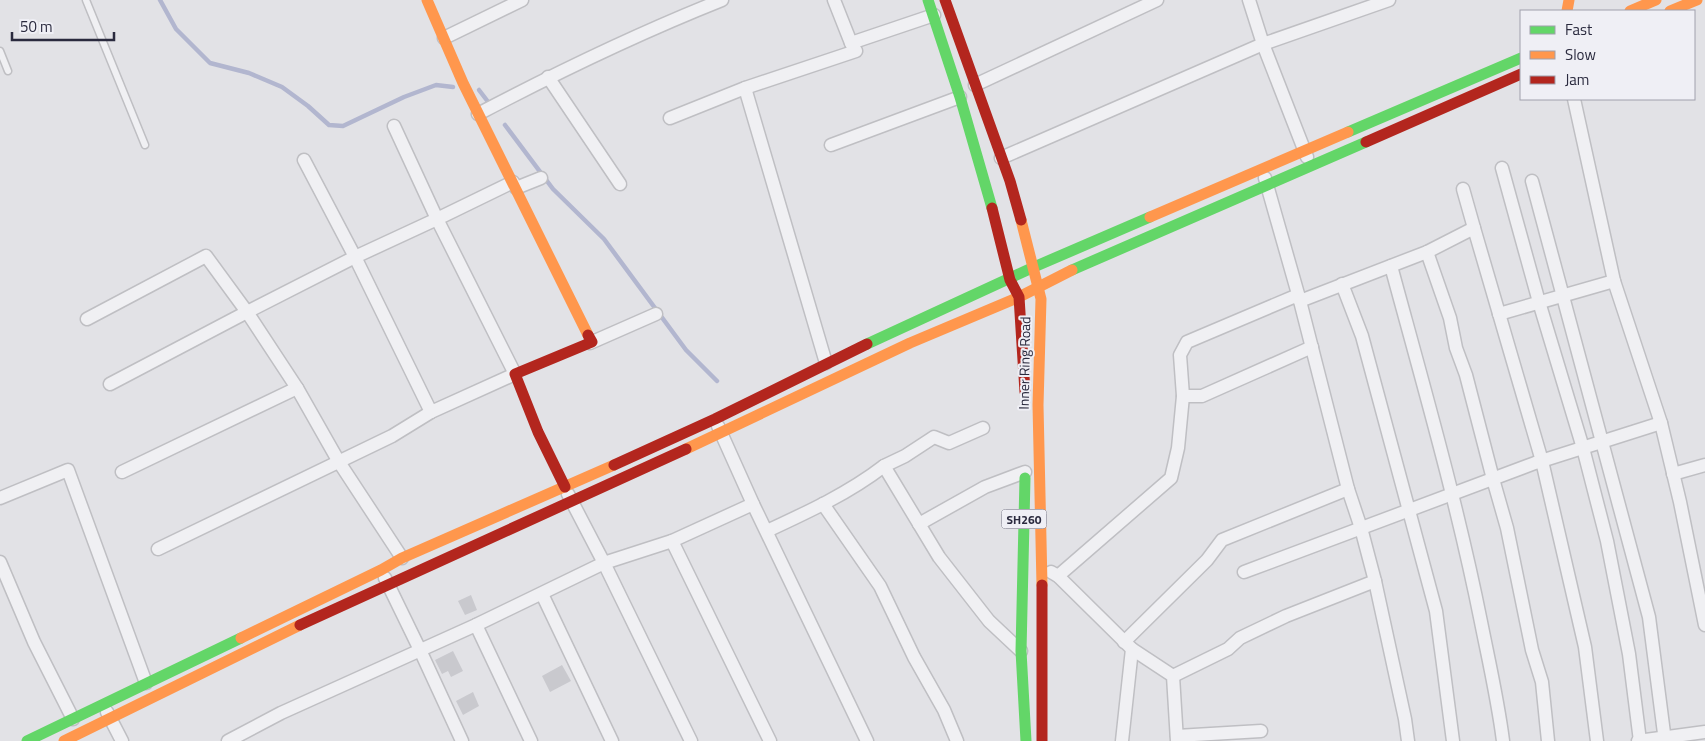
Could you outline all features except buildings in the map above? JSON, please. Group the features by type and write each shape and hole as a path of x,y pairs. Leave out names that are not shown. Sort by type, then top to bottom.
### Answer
{"main road":[{"path":"427,0 478,114 592,342 515,374 538,432 565,487"},
{"name":"Inner Ring Road","path":"928,0 960,97 986,186 1010,280 1019,297 1025,399"},
{"name":"Inner Ring Road","path":"945,0 1002,158 1034,267 1041,299 1038,404 1042,568 1042,741"},
{"path":"1632,10 1656,0"},
{"path":"1672,10 1697,0"},
{"path":"27,741 381,570 402,558 715,419 826,363 1010,280 1034,267 1520,58"},
{"path":"64,741 153,696 409,575 721,433 910,343 1019,297 1084,264 1520,74"},
{"path":"826,363 828,382"},
{"name":"SH260","path":"1025,468 1021,651 1026,741"},
{"path":"402,558 409,575"},
{"path":"146,683 153,696"}],"street":[{"path":"444,38 522,0"},
{"path":"478,114 548,77 722,0"},
{"path":"670,118 745,88 856,51 834,0"},
{"path":"975,85 1157,0"},
{"path":"1249,0 1263,44 1310,167"},
{"path":"1002,158 1263,44 1388,0"},
{"path":"851,43 934,15"},
{"path":"548,77 620,184"},
{"path":"745,88 826,363"},
{"path":"831,145 960,97"},
{"path":"1574,100 1614,281 1661,423 1705,626"},
{"path":"158,549 392,436 431,412 515,374 437,219 394,126"},
{"path":"304,160 355,257 431,412"},
{"path":"1502,168 1539,302 1583,448 1607,541 1629,654 1639,741 1705,732"},
{"path":"1262,169 1299,298 1348,489 1375,581 1405,719 1408,741"},
{"path":"110,384 355,257 514,185 541,178"},
{"path":"1532,181 1649,617 1664,739"},
{"path":"1463,189 1542,461 1586,647 1596,741"},
{"path":"1058,576 1172,478 1178,448 1183,396 1180,355 1187,342 1299,298 1427,252 1474,228"},
{"path":"1427,252 1450,318 1456,348 1466,374 1493,479 1508,528 1532,650 1542,682 1548,741"},
{"path":"87,319 206,256 247,312 297,388 339,462 402,558"},
{"path":"1391,266 1453,495 1500,711 1503,741"},
{"path":"1499,314 1614,281"},
{"path":"1342,284 1362,336 1436,611 1453,741"},
{"path":"590,344 656,314"},
{"path":"1183,396 1202,396 1312,347"},
{"path":"122,472 297,388"},
{"path":"715,419 867,741"},
{"path":"1244,572 1542,461 1661,423"},
{"path":"767,531 863,482 884,466 905,456 934,438 949,443 983,428"},
{"path":"1673,474 1705,465"},
{"path":"884,466 939,557 989,621 1021,651"},
{"path":"919,524 984,487 1025,468"},
{"path":"0,498 68,470 146,683"},
{"path":"565,487 691,741"},
{"path":"1122,741 1128,645 1222,540 1348,489"},
{"path":"228,741 282,713 476,625 604,563 672,541 754,504"},
{"path":"823,504 880,586 914,657 944,710 957,741"},
{"path":"672,541 770,741"},
{"path":"0,562 34,642 73,719"},
{"path":"1042,568 1058,576 1128,645 1173,676"},
{"path":"381,570 462,741"},
{"path":"1173,676 1228,649 1240,638 1286,616 1375,581"},
{"path":"542,594 612,741"},
{"path":"476,625 531,741"},
{"path":"1173,676 1177,738 1262,731"},
{"path":"102,705 122,741"}],"lane":[{"path":"86,0 144,145"},
{"path":"0,51 8,71"}],"waterway":[{"path":"160,0 176,29 210,63 249,73 282,87 308,106 329,125 343,126 404,97 436,85 453,87"},
{"path":"479,90 492,107"},
{"path":"505,125 553,189 604,239 686,350 717,381"}],"traffic: fast":[{"path":"928,0 960,97 992,208"},
{"path":"1348,132 1520,58"},
{"path":"1072,270 1366,142"},
{"path":"867,344 1034,267 1150,217"},
{"path":"1025,478 1021,651 1026,741"},
{"path":"27,741 241,638"}],"traffic: slow":[{"path":"427,0 463,83 588,335"},
{"path":"1567,10 1569,0"},
{"path":"1632,10 1656,0"},
{"path":"1672,10 1697,0"},
{"path":"1150,217 1348,132"},
{"path":"1021,220 1041,299 1038,405 1042,585"},
{"path":"686,449 910,343 1019,297 1072,270"},
{"path":"241,638 402,558 614,465"},
{"path":"64,741 300,625"}],"traffic: jam":[{"path":"945,0 1010,181 1021,220"},
{"path":"1366,142 1520,74"},
{"path":"992,208 1010,280 1019,297 1025,392"},
{"path":"565,487 538,432 515,374 592,342 588,335"},
{"path":"614,465 715,419 867,344"},
{"path":"300,625 686,449"},
{"path":"1042,585 1042,741"}]}
